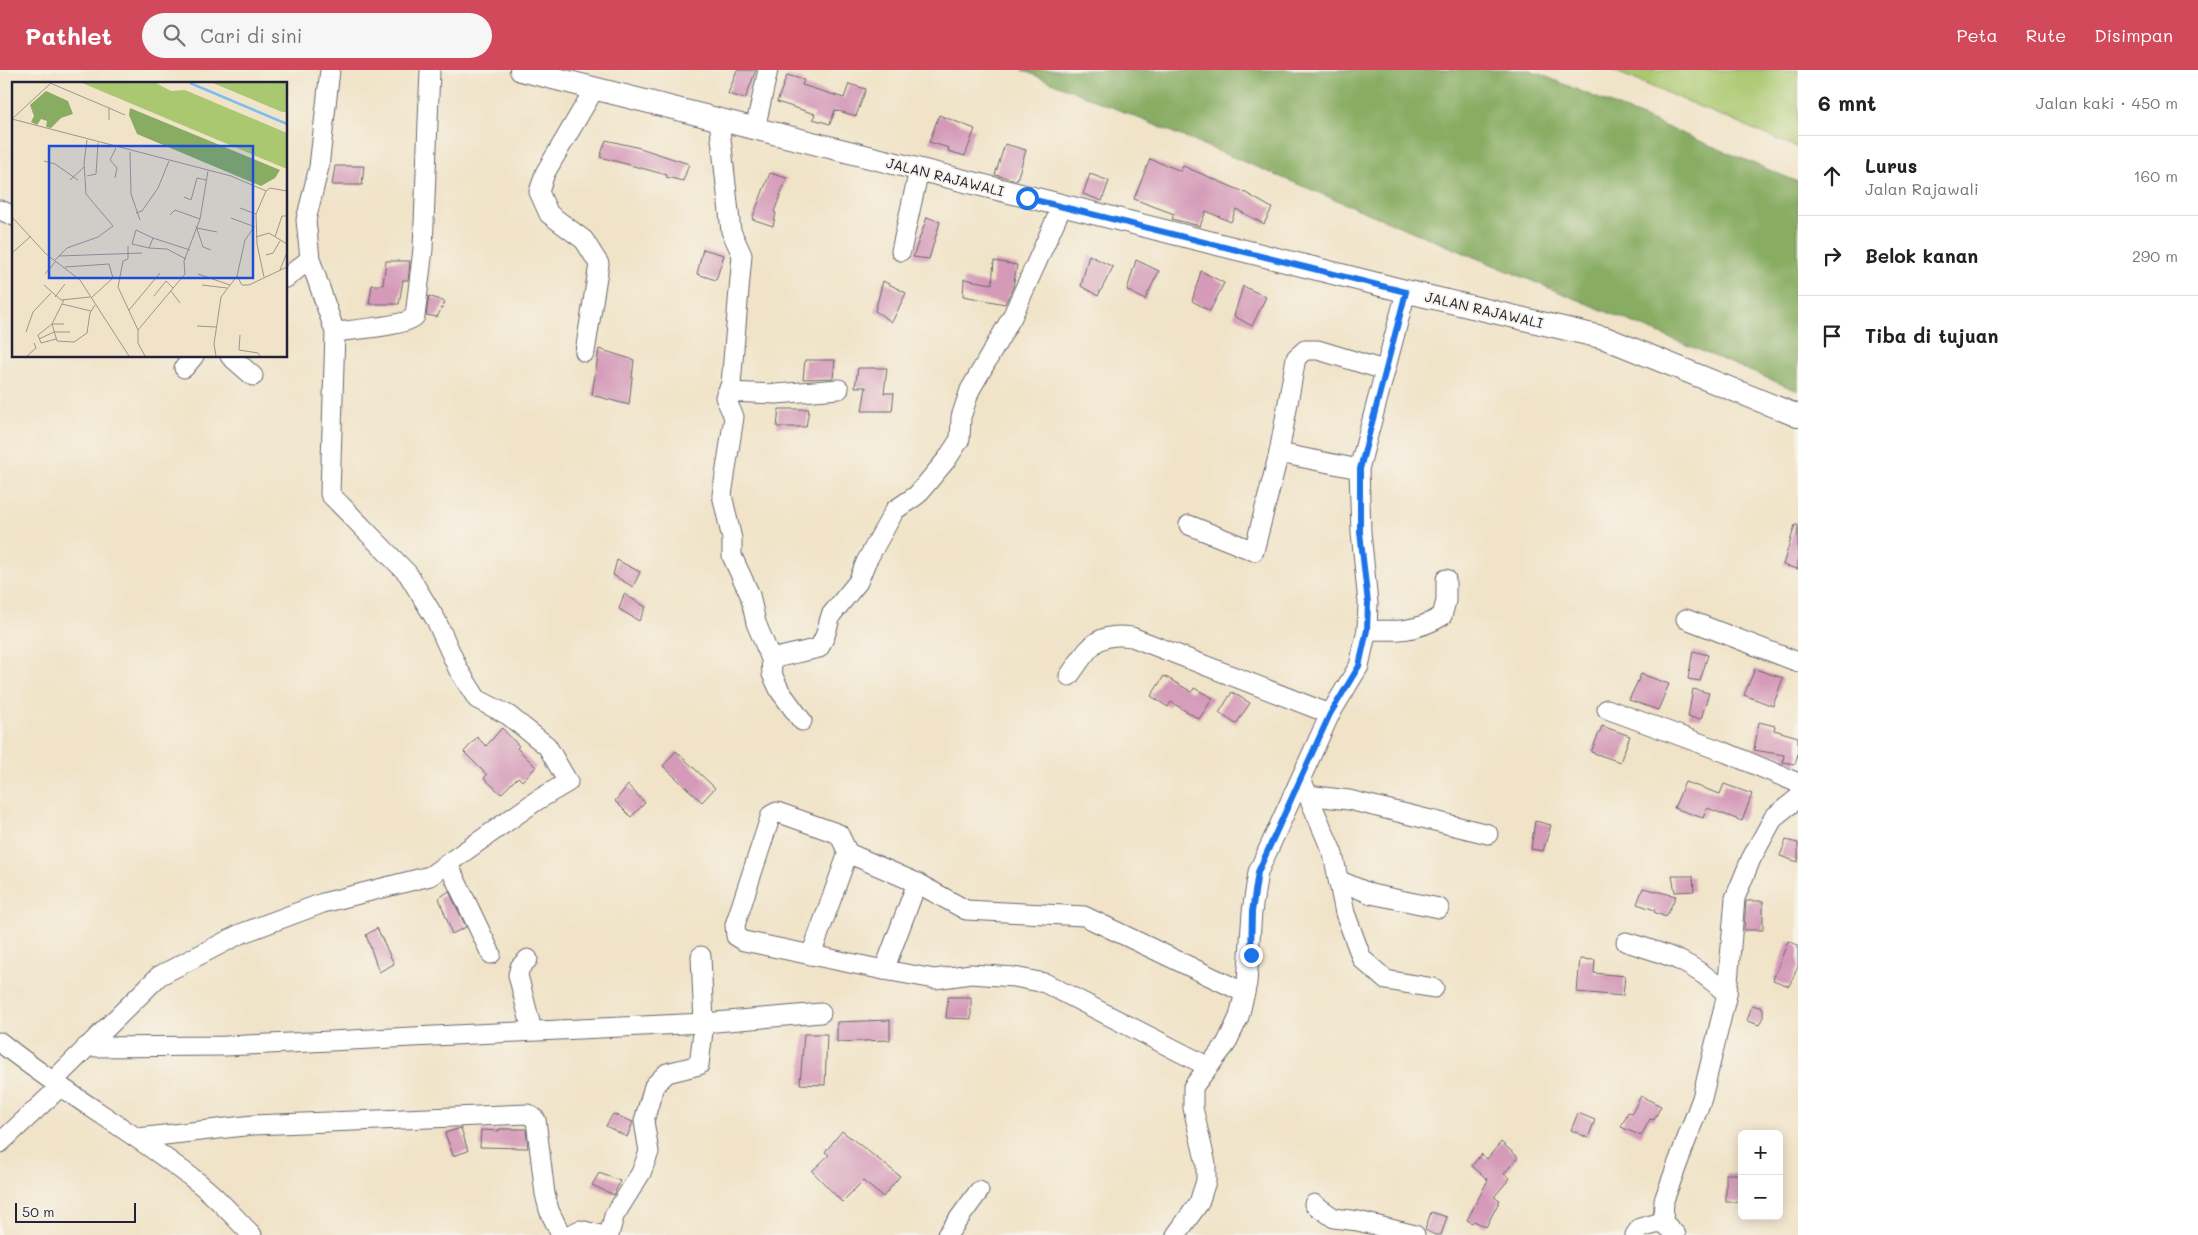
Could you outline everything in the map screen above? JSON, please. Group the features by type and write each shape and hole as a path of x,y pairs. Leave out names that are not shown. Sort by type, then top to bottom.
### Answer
{"street":[{"path":"0,1143 57,1084 86,1047 159,976 240,934 323,903 430,876 568,782 547,746 508,715 476,699 458,669 436,620 408,574 330,494 335,332 310,259 306,220 319,167 330,70"},
{"path":"335,332 381,327 412,320 415,316 423,248 430,70"},
{"name":"JALAN RAJAWALI","path":"521,70 573,76 595,88 719,120 1406,292 1605,338 1798,416"},
{"path":"755,129 768,70"},
{"path":"585,352 599,264 584,240 550,214 539,192 545,173 595,88"},
{"path":"719,120 731,230 742,255 731,384 726,397 734,417 722,495 732,539 732,556 750,595 756,623 771,659 772,674 780,690 802,721"},
{"path":"901,252 919,170"},
{"path":"771,659 819,648 825,636 831,614 858,582 894,510 917,495 960,439 962,417 970,390 1012,317 1062,206"},
{"path":"0,210 12,215"},
{"path":"288,276 310,259"},
{"path":"1176,1235 1199,1203 1206,1181 1206,1164 1193,1108 1193,1087 1207,1066 1226,1044 1239,1017 1251,955 1252,912 1258,872 1304,787 1330,714 1359,666 1367,630 1368,603 1360,532 1360,469 1384,370 1406,292"},
{"path":"1188,525 1254,551 1279,453 1296,358 1305,350 1318,350 1384,370"},
{"path":"232,358 253,376"},
{"path":"728,392 776,394 839,389"},
{"path":"1279,453 1360,469"},
{"path":"1367,630 1399,631 1426,626 1442,616 1446,601 1446,579"},
{"path":"1686,619 1798,662"},
{"path":"1070,676 1094,643 1114,634 1132,637 1330,714"},
{"path":"1607,709 1727,753 1798,783"},
{"path":"1304,787 1488,834"},
{"path":"1304,787 1333,854 1345,913 1362,959 1386,980 1434,988"},
{"path":"1635,1235 1640,1228 1669,1229 1664,1200 1702,1098 1727,994 1735,898 1751,859 1774,817 1798,798"},
{"path":"1207,1066 1045,983 1014,976 971,974 935,979 744,940 736,936 735,925 771,815 776,812 839,834 848,853 917,883 966,910 1084,916 1245,993"},
{"path":"811,954 848,853"},
{"path":"448,864 491,954"},
{"path":"1338,880 1371,894 1438,908"},
{"path":"884,970 917,883"},
{"path":"1626,942 1675,957 1708,976 1727,994"},
{"path":"609,1235 614,1216 641,1173 648,1152 644,1121 654,1086 667,1073 699,1065 704,1023 701,956"},
{"path":"528,958 520,967 518,975 532,1030"},
{"path":"86,1047 226,1046 704,1023 820,1012"},
{"path":"0,1042 57,1084 138,1138 201,1185 252,1235"},
{"path":"138,1138 253,1125 528,1114 536,1120 545,1194 549,1210 561,1235"},
{"path":"947,1235 979,1191"},
{"path":"1314,1204 1334,1218 1415,1235"},
{"path":"569,1235 580,1230 600,1235"}],"green space":[{"path":"1022,70 1530,70 1798,182 1798,391"},
{"path":"1612,70 1798,70 1798,148"}],"building":[{"path":"737,70 756,70 745,99 728,94"},
{"path":"787,75 804,80 802,85 844,98 849,84 866,89 856,116 835,110 830,124 813,119 815,114 777,102"},
{"path":"939,115 975,129 965,156 948,151 949,148 929,142"},
{"path":"606,140 640,148 689,164 683,181 600,157"},
{"path":"1005,144 1026,150 1017,180 995,175"},
{"path":"1150,159 1181,171 1183,166 1244,192 1272,208 1264,224 1236,209 1231,222 1206,211 1200,226 1172,219 1174,214 1134,199"},
{"path":"335,166 364,166 362,185 332,185"},
{"path":"770,173 787,178 774,212 776,213 773,226 752,219"},
{"path":"1090,174 1109,181 1102,201 1083,194"},
{"path":"927,217 940,222 929,259 913,257"},
{"path":"703,249 724,255 716,280 697,274"},
{"path":"1089,255 1113,267 1098,296 1081,286"},
{"path":"1136,260 1159,271 1145,300 1127,290"},
{"path":"386,261 410,261 408,280 403,280 399,304 369,304 372,285 383,285"},
{"path":"994,261 1017,265 1013,287 1005,304 963,296 964,279 992,284"},
{"path":"1201,271 1224,283 1210,311 1192,301"},
{"path":"883,281 906,293 892,322 875,311"},
{"path":"1243,286 1266,297 1252,326 1234,316"},
{"path":"429,296 445,302 437,317 426,315"},
{"path":"599,349 634,360 629,405 592,395"},
{"path":"805,360 835,360 833,378 803,379"},
{"path":"858,368 887,368 884,393 894,393 892,411 862,411 866,387 855,387"},
{"path":"779,409 809,409 806,427 777,427"},
{"path":"1795,525 1798,525 1798,569 1783,565"},
{"path":"617,560 640,572 633,587 613,575"},
{"path":"624,594 646,607 639,621 619,609"},
{"path":"1693,651 1708,655 1700,681 1688,679"},
{"path":"1755,669 1783,678 1773,706 1744,695"},
{"path":"1641,674 1669,684 1658,710 1629,700"},
{"path":"1164,676 1192,692 1194,688 1213,698 1199,719 1171,702 1168,707 1151,696"},
{"path":"1693,689 1709,693 1701,719 1688,717"},
{"path":"1232,692 1250,703 1236,724 1219,713"},
{"path":"1759,722 1775,726 1774,730 1798,737 1798,754 1795,764 1783,762 1784,755 1754,750"},
{"path":"1602,726 1630,736 1620,762 1591,752"},
{"path":"502,728 519,746 517,748 536,767 522,781 518,777 501,794 484,778 487,775 464,752 477,737 486,746"},
{"path":"676,751 715,788 702,802 663,766"},
{"path":"1685,782 1720,794 1724,784 1752,794 1742,821 1707,808 1703,818 1674,808"},
{"path":"628,785 645,803 631,817 615,801"},
{"path":"1535,821 1551,825 1543,851 1531,849"},
{"path":"1786,840 1798,843 1798,862 1780,856"},
{"path":"1672,876 1693,876 1694,891 1675,892"},
{"path":"1643,888 1676,896 1666,917 1654,912 1655,910 1637,904"},
{"path":"449,891 466,927 452,934 439,898"},
{"path":"1746,901 1763,901 1763,930 1744,930"},
{"path":"377,928 394,964 379,972 366,935"},
{"path":"1788,941 1798,945 1798,967 1789,986 1773,980"},
{"path":"1580,959 1595,960 1594,973 1625,976 1623,996 1577,992"},
{"path":"948,997 971,997 971,1019 946,1018"},
{"path":"1752,1005 1763,1008 1763,1017 1759,1025 1747,1021"},
{"path":"890,1020 890,1040 837,1042 837,1022"},
{"path":"804,1034 827,1034 825,1085 800,1084"},
{"path":"1641,1096 1661,1106 1654,1120 1650,1119 1641,1136 1621,1127 1628,1112 1632,1113"},
{"path":"1578,1113 1595,1120 1588,1138 1571,1130"},
{"path":"613,1114 633,1122 627,1137 606,1126"},
{"path":"461,1128 468,1151 453,1156 445,1133"},
{"path":"499,1129 526,1129 528,1148 480,1147 481,1130 499,1131"},
{"path":"842,1131 900,1176 883,1197 863,1181 842,1202 812,1171 829,1155 825,1152"},
{"path":"1501,1142 1518,1157 1504,1174 1510,1178 1494,1197 1500,1200 1486,1227 1467,1220 1488,1180 1472,1166 1481,1154 1487,1159"},
{"path":"599,1173 620,1181 614,1195 592,1185"},
{"path":"1726,1174 1738,1174 1738,1202 1726,1202"},
{"path":"1431,1212 1447,1217 1441,1235 1435,1235 1425,1230"}],"route":[{"path":"1027,198 1406,292 1384,370 1374,418 1360,469 1360,532 1368,603 1367,630 1359,666 1330,714 1258,872 1252,912 1251,955"}]}
